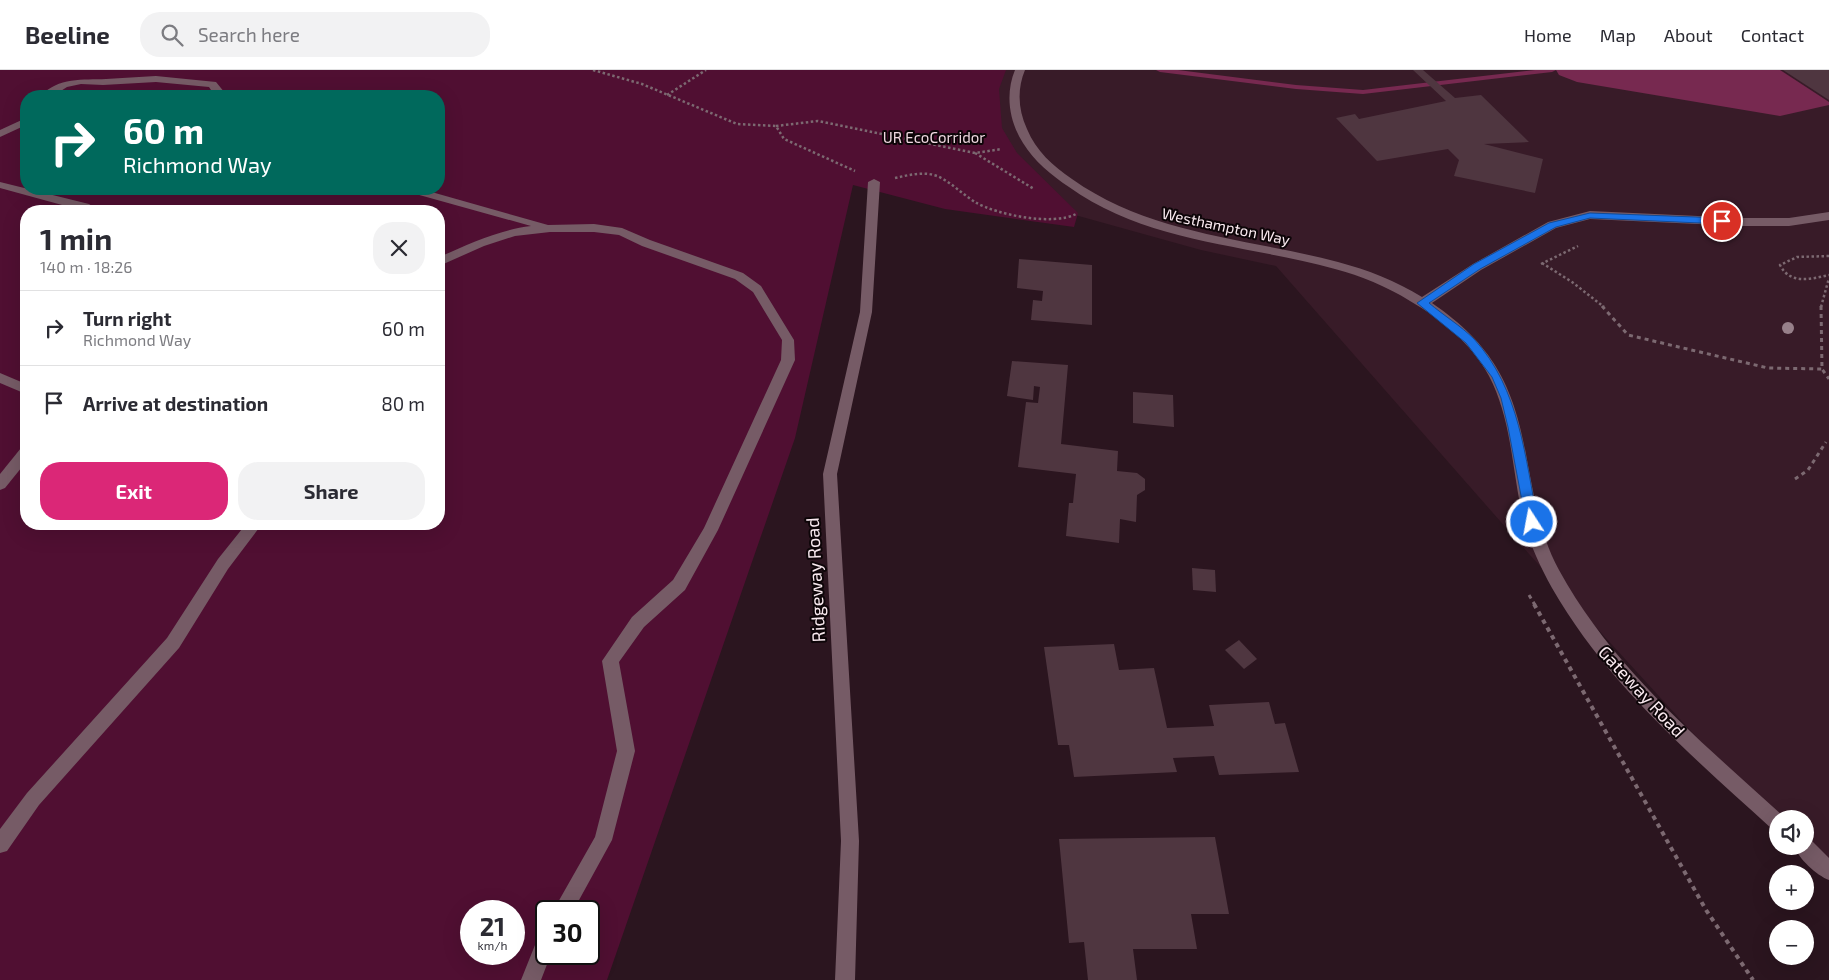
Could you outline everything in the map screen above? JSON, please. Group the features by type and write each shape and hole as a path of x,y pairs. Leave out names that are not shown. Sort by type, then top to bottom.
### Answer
{"street":[{"name":"Westhampton Way","path":"1020,70 1014,90 1014,104 1023,135 1040,158 1056,173 1074,188 1098,202 1171,231 1312,259 1345,268 1392,285 1422,303"},
{"path":"56,90 64,85 81,81 103,82 156,79 212,84 217,90"},
{"path":"0,134 20,124"},
{"name":"Ridgeway Road","path":"845,980 850,841 830,474 866,312 874,182"},
{"path":"0,185 20,190"},
{"path":"39,195 77,205"},
{"path":"431,195 550,228"},
{"path":"1422,303 1477,266 1552,225 1590,216 1789,222 1829,216"},
{"path":"445,259 480,243 514,232 550,228 594,228 622,232 646,243 739,276 757,289 788,340 788,360 710,530 679,585 638,622 610,661 626,751 603,840 569,900"},
{"name":"Gateway Road","path":"1422,303 1470,341 1496,376 1506,398 1532,522 1545,557 1569,602 1589,632 1614,666 1655,710 1769,815"},
{"path":"0,378 20,386"},
{"path":"0,484 20,459"},
{"path":"0,844 33,799 173,643 223,564 250,530"},
{"path":"1812,855 1829,871"},
{"path":"531,980 537,965"}],"path":[{"path":"593,70 642,84 737,124 776,126 818,121 975,152 1008,148"},
{"path":"667,95 706,70"},
{"path":"776,126 784,139 827,157 874,182 905,175 923,173 936,175 947,180 966,195 989,209 1057,221 1068,219 1075,213 1084,217"},
{"path":"975,152 1039,192"},
{"path":"1829,256 1799,256 1784,261 1780,265 1784,274 1796,279 1809,280 1829,276 1822,298 1820,316 1824,356 1822,370 1829,379"},
{"path":"1538,265 1552,258"},
{"path":"1542,263 1572,282 1598,302 1628,335 1768,368 1822,370"},
{"path":"1795,479 1808,470 1826,442"},
{"path":"1528,591 1542,621 1706,910 1753,980"}],"shaded area":[{"path":"584,70 1829,70 1829,878 1812,855 1814,855 1814,810 1769,810 1769,812 1753,799 1529,554 1276,266 1201,250 1075,215"},
{"path":"1556,70 1780,70 1829,102 1829,105 1780,116 1577,82 1559,75"}],"green space":[{"name":"UR EcoCorridor","path":"0,70 1006,70 999,89 1002,128 1017,153 1078,213 1074,227 945,209 853,185 795,438 607,980 0,980"}],"building":[{"path":"1413,70 1423,70 1455,98 1481,95 1529,142 1484,144 1543,159 1535,193 1454,176 1459,160 1448,149 1377,161 1336,118 1355,114 1359,119 1446,101"},
{"path":"1783,70 1829,70 1829,100"},
{"path":"1019,259 1092,265 1092,325 1031,320 1033,300 1042,301 1043,291 1017,288"},
{"path":"1012,361 1068,365 1061,444 1118,451 1117,471 1137,473 1145,479 1145,490 1137,495 1136,522 1120,519 1119,543 1066,536 1069,503 1073,503 1076,474 1018,467 1026,402 1038,403 1040,387 1034,386 1033,400 1007,396"},
{"path":"1133,392 1173,395 1174,427 1133,423"},
{"path":"1192,568 1215,570 1216,592 1193,590"},
{"path":"1239,640 1257,659 1244,669 1225,650"},
{"path":"1114,644 1119,670 1154,668 1167,728 1214,726 1209,705 1269,702 1275,724 1285,723 1299,772 1219,775 1214,756 1173,758 1177,772 1074,777 1069,745 1058,745 1044,647"},
{"path":"1215,837 1229,914 1191,914 1197,949 1133,949 1137,980 1088,980 1084,942 1069,943 1059,839"}],"waterway":[{"path":"1160,70 1296,87 1363,92 1552,70"}],"route":[{"path":"1532,522 1506,398 1496,376 1484,357 1470,341 1422,303 1477,266 1552,225 1590,216 1722,221"}]}
